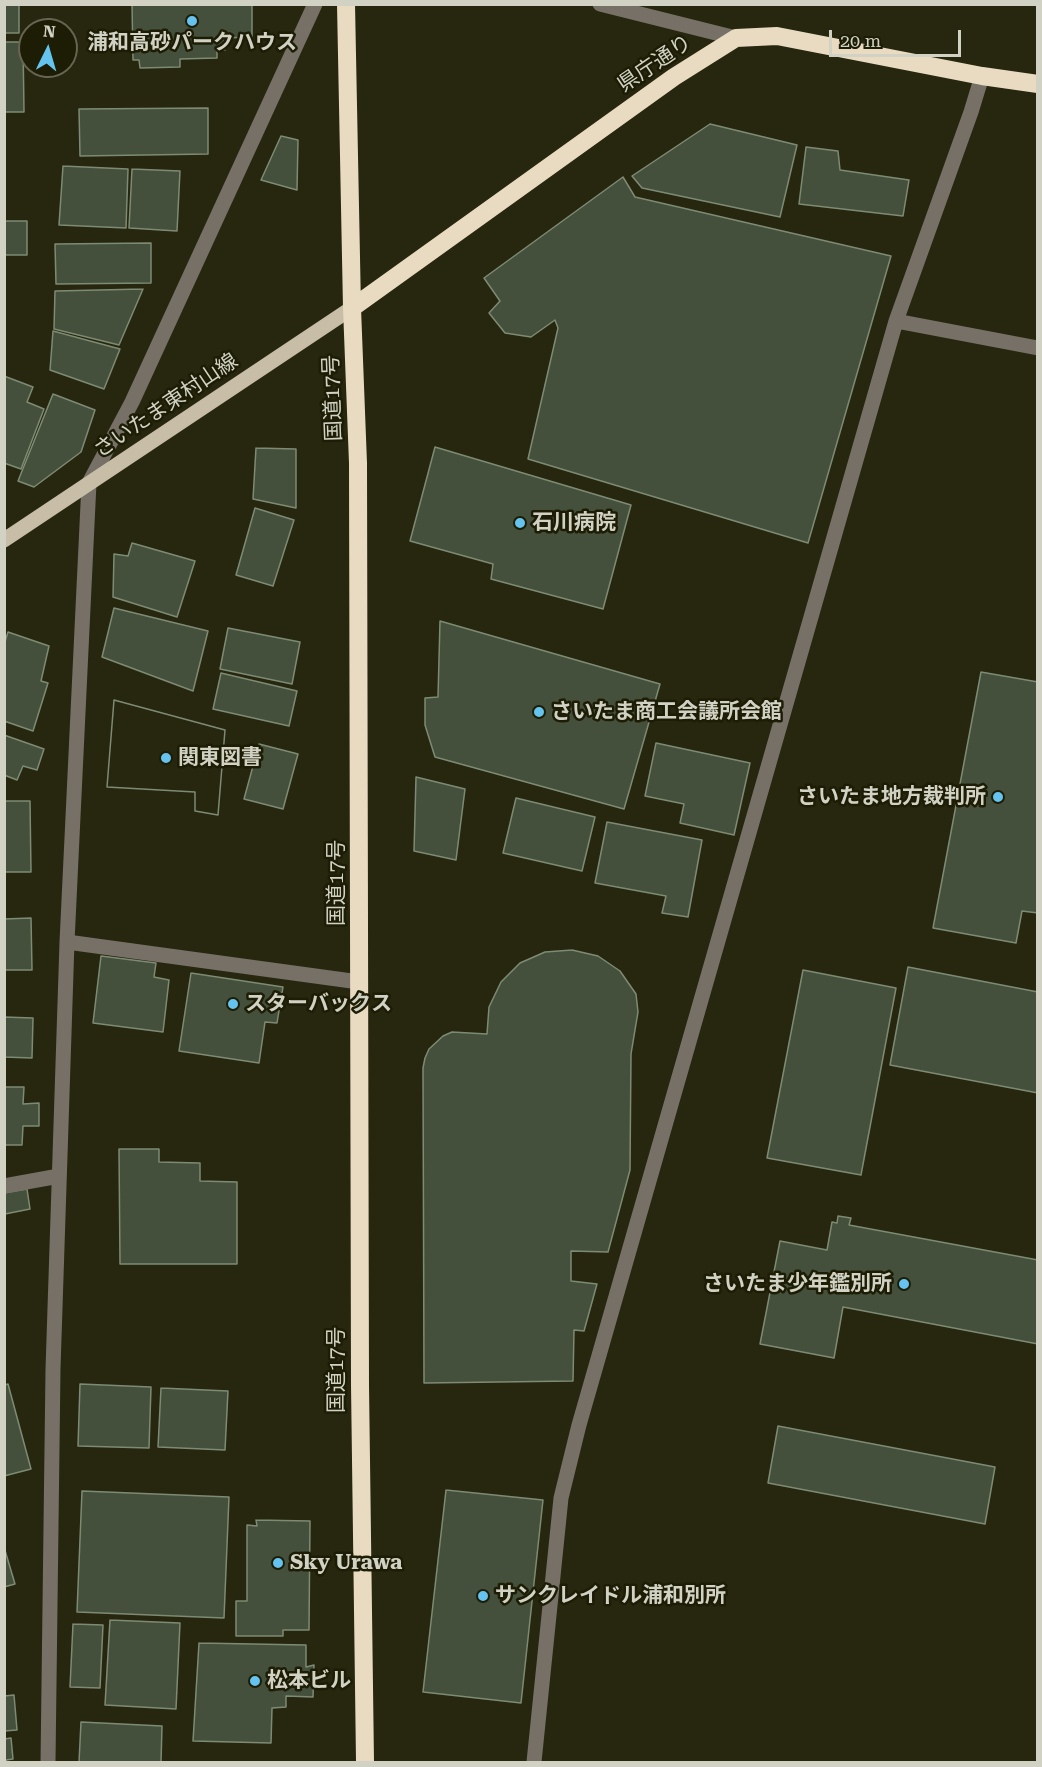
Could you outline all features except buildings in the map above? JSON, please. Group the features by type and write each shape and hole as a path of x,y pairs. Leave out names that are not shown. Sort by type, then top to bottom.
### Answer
{"highway":[{"name":"国道17号","path":"346,4 352,308 358,463 360,1385 365,1762"},
{"name":"県庁通り","path":"352,308 674,77 736,38 777,36 982,76 1038,84"}],"main road":[{"name":"さいたま東村山線","path":"4,540 352,308"}],"street":[{"path":"48,1762 52,1370 67,942 89,483 132,402 315,4"},
{"path":"600,4 736,38"},
{"path":"534,1762 561,1498 568,1467 896,321 982,76"},
{"path":"896,321 1038,348"},
{"path":"67,942 359,981"},
{"path":"4,1186 59,1176"}],"place":[{"name":"浦和高砂パークハウス","path":"192,21"},
{"name":"石川病院","path":"520,523"},
{"name":"さいたま商工会議所会館","path":"539,712"},
{"name":"関東図書","path":"166,758"},
{"name":"さいたま地方裁判所","path":"998,797"},
{"name":"スターバックス","path":"233,1004"},
{"name":"さいたま少年鑑別所","path":"904,1284"},
{"name":"Sky Urawa","path":"278,1563"},
{"name":"サンクレイドル浦和別所","path":"483,1596"},
{"name":"松本ビル","path":"255,1681"}]}
